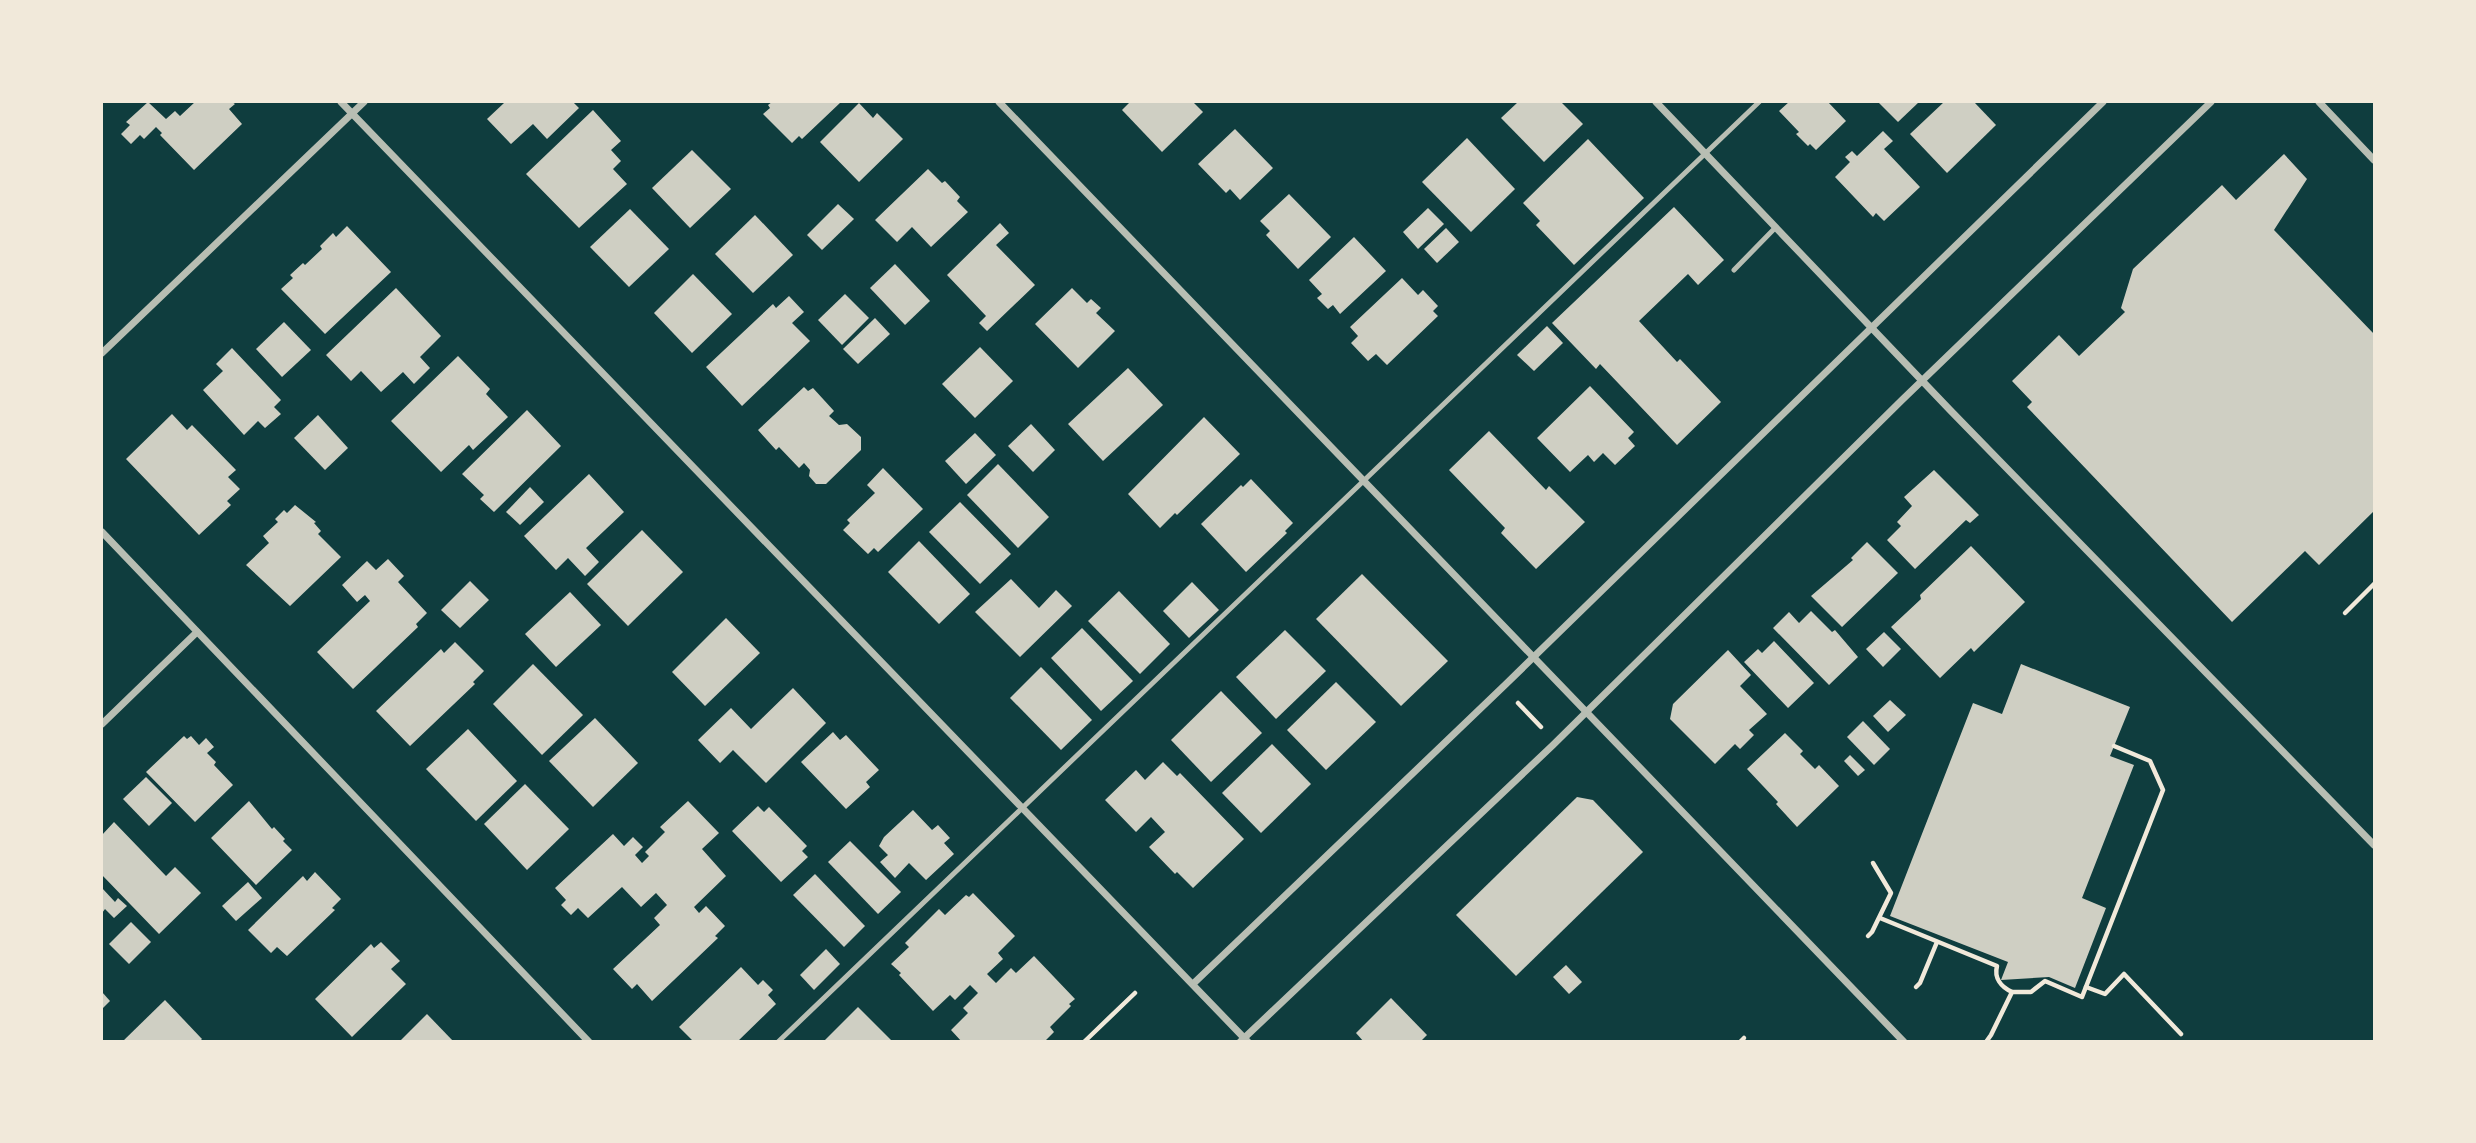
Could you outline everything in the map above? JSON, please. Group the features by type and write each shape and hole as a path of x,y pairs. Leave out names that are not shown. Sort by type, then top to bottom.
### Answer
{"street":[{"path":"341,102 1194,984 1244,1040 1587,712 2211,102"},
{"path":"102,353 364,102"},
{"path":"999,102 1904,1041"},
{"path":"1656,102 1923,381 2375,845"},
{"path":"1194,984 2103,102"},
{"path":"2319,102 2375,160"},
{"path":"102,532 589,1041"},
{"path":"102,724 197,632"}],"lane":[{"path":"778,1041 1759,102"},
{"path":"1734,270 1776,227"}],"path":[{"path":"2345,613 2375,584"},
{"path":"1517,702 1543,729"},
{"path":"1880,918 1997,966 1996,977 2001,985 2012,992 2031,992 2045,981 2082,997 2163,790 2150,761 2114,746"},
{"path":"1868,936 1891,893 1873,863"},
{"path":"1916,987 1937,942"},
{"path":"2086,987 2105,994 2124,975 2181,1034"},
{"path":"1986,1041 1992,1035 2012,992"},
{"path":"1084,1041 1135,993"}],"building":[{"path":"148,102 166,119 175,111 180,116 195,102 232,102 235,104 229,109 242,124 194,170 160,135 162,133 156,127 144,139 140,135 131,144 121,134 130,125 126,122"},
{"path":"502,102 573,102 579,108 547,139 533,124 511,144 487,119 504,103"},
{"path":"772,102 841,102 802,139 799,136 792,143 763,114"},
{"path":"1130,102 1193,102 1203,112 1162,152 1122,110"},
{"path":"1518,102 1561,102 1583,124 1544,162 1501,118"},
{"path":"1789,102 1828,102 1846,121 1816,150 1796,134 1799,132 1779,111"},
{"path":"1878,102 1919,102 1898,122"},
{"path":"1944,102 1974,102 1996,125 1947,173 1910,134"},
{"path":"859,103 873,118 877,113 903,139 859,182 820,142"},
{"path":"593,110 621,141 611,150 621,161 613,169 627,184 579,228 526,174"},
{"path":"1235,129 1273,168 1240,200 1230,189 1226,193 1198,164"},
{"path":"1883,131 1893,141 1884,149 1920,187 1884,221 1876,213 1873,217 1835,177 1850,162 1845,157 1852,151 1857,156"},
{"path":"1467,138 1515,189 1471,232 1422,182"},
{"path":"1588,139 1644,198 1574,265 1536,225 1540,221 1523,203"},
{"path":"692,150 731,189 690,228 652,188"},
{"path":"2284,154 2307,179 2274,230 2374,334 2374,511 2319,565 2305,551 2232,622 2027,407 2032,402 2012,381 2059,335 2079,356 2125,312 2121,308 2133,269 2222,185 2236,200"},
{"path":"928,169 942,183 945,181 960,197 957,201 968,212 931,247 912,227 897,242 875,220"},
{"path":"1289,194 1331,237 1298,269 1266,235 1270,231 1260,221"},
{"path":"838,204 854,219 822,250 807,235"},
{"path":"1674,207 1724,260 1698,285 1688,274 1639,321 1677,362 1680,359 1721,402 1677,445 1600,364 1596,369 1552,323"},
{"path":"1428,208 1444,224 1418,249 1403,232"},
{"path":"630,209 669,249 629,287 590,247"},
{"path":"755,215 793,255 753,293 715,254"},
{"path":"1000,223 1009,233 996,245 1035,285 987,331 979,323 986,316 947,275"},
{"path":"347,226 391,272 325,334 281,289 293,278 290,275 322,249 320,246 333,233 336,237"},
{"path":"1446,228 1459,242 1437,263 1424,249"},
{"path":"1354,237 1386,271 1340,314 1333,305 1328,309 1317,298 1322,294 1309,280"},
{"path":"895,264 930,301 905,325 870,288"},
{"path":"693,274 732,314 692,353 654,313"},
{"path":"1402,278 1418,295 1423,290 1438,306 1433,311 1438,316 1387,365 1376,354 1368,361 1351,343 1358,336 1350,327"},
{"path":"396,288 441,336 420,357 430,368 414,384 403,372 381,392 361,371 351,381 326,355"},
{"path":"1072,288 1087,303 1091,299 1101,308 1096,313 1115,331 1078,368 1035,324"},
{"path":"845,294 869,318 842,345 818,320"},
{"path":"789,296 804,312 792,323 810,341 742,406 706,367 773,304 776,308"},
{"path":"875,318 890,334 858,364 843,349"},
{"path":"284,322 311,350 282,377 256,349"},
{"path":"1547,326 1563,343 1534,371 1517,355"},
{"path":"980,347 1013,381 975,418 942,384"},
{"path":"232,348 281,400 274,407 281,414 265,428 258,421 244,435 203,390 223,371 216,364"},
{"path":"458,356 490,389 486,394 508,417 473,450 469,445 441,472 391,421"},
{"path":"1128,368 1163,405 1103,461 1068,424"},
{"path":"1590,386 1634,432 1628,438 1635,446 1615,465 1603,453 1594,462 1588,455 1570,472 1537,438"},
{"path":"804,387 808,391 813,388 834,411 829,416 839,425 847,424 861,437 861,450 826,484 816,484 809,476 810,470 804,463 799,468 779,447 776,450 758,430"},
{"path":"527,410 561,446 494,512 480,499 484,495 462,474"},
{"path":"172,414 187,430 192,425 236,470 228,477 240,489 227,501 231,505 199,535 126,459"},
{"path":"318,415 348,448 325,470 294,438"},
{"path":"1204,417 1240,454 1160,528 1128,494"},
{"path":"1031,424 1055,450 1033,472 1008,446"},
{"path":"1489,431 1546,490 1549,486 1585,522 1536,569 1501,533 1505,528 1449,470"},
{"path":"975,433 996,455 966,484 945,461"},
{"path":"998,464 1049,517 1018,548 967,495"},
{"path":"883,468 923,509 878,552 874,548 868,554 843,530 850,523 847,520 875,493 867,485"},
{"path":"1934,470 1979,515 1970,523 1966,520 1915,569 1887,540 1901,526 1897,522 1912,506 1904,497"},
{"path":"589,474 624,512 586,548 599,562 585,576 568,558 556,570 524,536"},
{"path":"1251,479 1293,523 1285,531 1287,533 1246,572 1201,524 1241,485 1243,487"},
{"path":"530,487 544,502 520,525 506,512"},
{"path":"960,502 1011,554 980,584 929,532"},
{"path":"295,505 316,522 314,523 321,531 318,534 341,557 290,606 246,565 269,543 263,536 278,522 275,519 284,510 287,513"},
{"path":"642,530 683,572 628,626 587,584"},
{"path":"919,541 970,594 939,624 888,572"},
{"path":"1867,542 1898,573 1842,627 1811,596 1853,560 1851,558"},
{"path":"1971,546 2025,602 1974,652 1971,648 1940,678 1891,627"},
{"path":"388,559 404,576 398,582 427,613 416,624 418,627 353,689 317,652 370,601 365,595 357,602 342,585 367,561 376,570"},
{"path":"1362,574 1448,661 1401,706 1316,619"},
{"path":"1011,579 1039,608 1056,590 1072,606 1020,657 975,612"},
{"path":"470,581 489,600 460,628 441,610"},
{"path":"1192,582 1219,610 1189,638 1163,611"},
{"path":"1119,591 1170,644 1140,674 1088,621"},
{"path":"570,592 601,625 556,667 525,634"},
{"path":"1811,611 1832,632 1835,630 1858,657 1829,685 1773,628 1789,612 1799,623"},
{"path":"726,618 760,653 705,706 672,672"},
{"path":"1082,628 1133,681 1101,711 1051,658"},
{"path":"1285,630 1326,671 1276,719 1236,677"},
{"path":"1884,632 1901,649 1883,667 1866,649"},
{"path":"1774,641 1814,683 1788,708 1744,662 1758,649 1762,653"},
{"path":"455,642 484,671 473,682 475,684 410,746 376,711 441,649 444,653"},
{"path":"1728,650 1751,675 1740,686 1767,714 1749,730 1754,735 1740,749 1735,744 1715,764 1670,719 1673,704"},
{"path":"533,664 583,715 542,755 493,704"},
{"path":"2021,664 2130,707 2110,756 2134,765 2082,898 2106,908 2075,988 2049,977 2001,980 2008,962 1890,916 1973,703 2002,714"},
{"path":"1041,667 1092,720 1061,750 1010,698"},
{"path":"1336,682 1376,722 1326,770 1287,730"},
{"path":"793,688 826,723 766,783 733,750 720,763 698,740 731,708 751,729"},
{"path":"1221,691 1262,733 1211,782 1171,740"},
{"path":"1890,700 1906,715 1888,732 1873,716"},
{"path":"595,718 638,763 593,807 549,761"},
{"path":"1863,721 1890,749 1874,765 1847,737"},
{"path":"468,729 517,781 476,821 426,769"},
{"path":"833,732 840,740 846,735 879,770 866,782 870,787 846,809 801,762"},
{"path":"1785,733 1803,751 1800,754 1815,769 1819,765 1839,786 1797,827 1747,769"},
{"path":"184,736 187,739 191,736 199,745 206,738 214,747 207,753 216,762 214,765 233,785 195,822 146,772"},
{"path":"1272,744 1311,784 1261,833 1222,793"},
{"path":"1850,755 1865,770 1858,776 1844,761"},
{"path":"1163,762 1177,776 1180,773 1244,839 1193,888 1149,847 1165,832 1151,817 1136,832 1105,800 1136,770 1145,780"},
{"path":"146,777 172,803 149,826 123,799"},
{"path":"525,784 569,829 527,870 484,824"},
{"path":"1577,797 1593,800 1643,852 1516,976 1456,915"},
{"path":"249,801 292,850 256,885 211,838"},
{"path":"688,801 719,833 702,849 726,876 694,907 699,913 706,906 725,926 715,936 718,938 652,1001 637,984 632,989 613,969 660,925 654,918 667,905 656,893 641,907 622,887 588,918 578,908 571,915 561,905 566,900 555,888 613,834 624,846 633,837 643,847 635,855 642,863 649,856 645,852 665,832 660,827"},
{"path":"758,806 764,812 769,807 807,846 802,851 808,857 781,882 732,831"},
{"path":"913,810 932,830 938,825 950,838 944,843 954,854 926,880 909,863 895,878 880,862 888,855 879,846 884,837"},
{"path":"114,822 166,876 175,867 201,893 159,934 102,875 102,835"},
{"path":"850,841 901,892 878,914 828,862"},
{"path":"315,872 341,899 332,908 335,910 287,956 277,947 271,953 248,930 303,876 307,881"},
{"path":"815,874 865,926 844,947 793,895"},
{"path":"248,882 262,898 236,921 222,906"},
{"path":"102,888 115,902 118,898 127,906 114,918 105,909 102,913"},
{"path":"973,893 1015,936 998,953 1003,959 987,974 996,983 1011,968 1016,973 1034,956 1075,999 1050,1027 1054,1032 1044,1042 962,1042 951,1030 968,1013 963,1008 978,993 970,985 955,1000 950,995 933,1011 891,964 909,947 905,943 939,909 945,915 966,895 969,897"},
{"path":"131,922 151,942 129,964 109,944"},
{"path":"381,942 400,961 391,969 406,984 352,1037 315,999 371,944 374,948"},
{"path":"826,949 840,964 814,990 800,975"},
{"path":"1566,965 1582,982 1569,994 1553,977"},
{"path":"741,967 758,985 763,980 773,990 768,995 776,1004 737,1042 694,1042 679,1027"},
{"path":"102,992 110,1001 102,1009"},
{"path":"1391,998 1427,1035 1420,1042 1364,1042 1356,1033"},
{"path":"165,1000 202,1039 199,1042 122,1042"},
{"path":"858,1007 893,1042 823,1042"},
{"path":"427,1014 454,1042 399,1042"}]}
